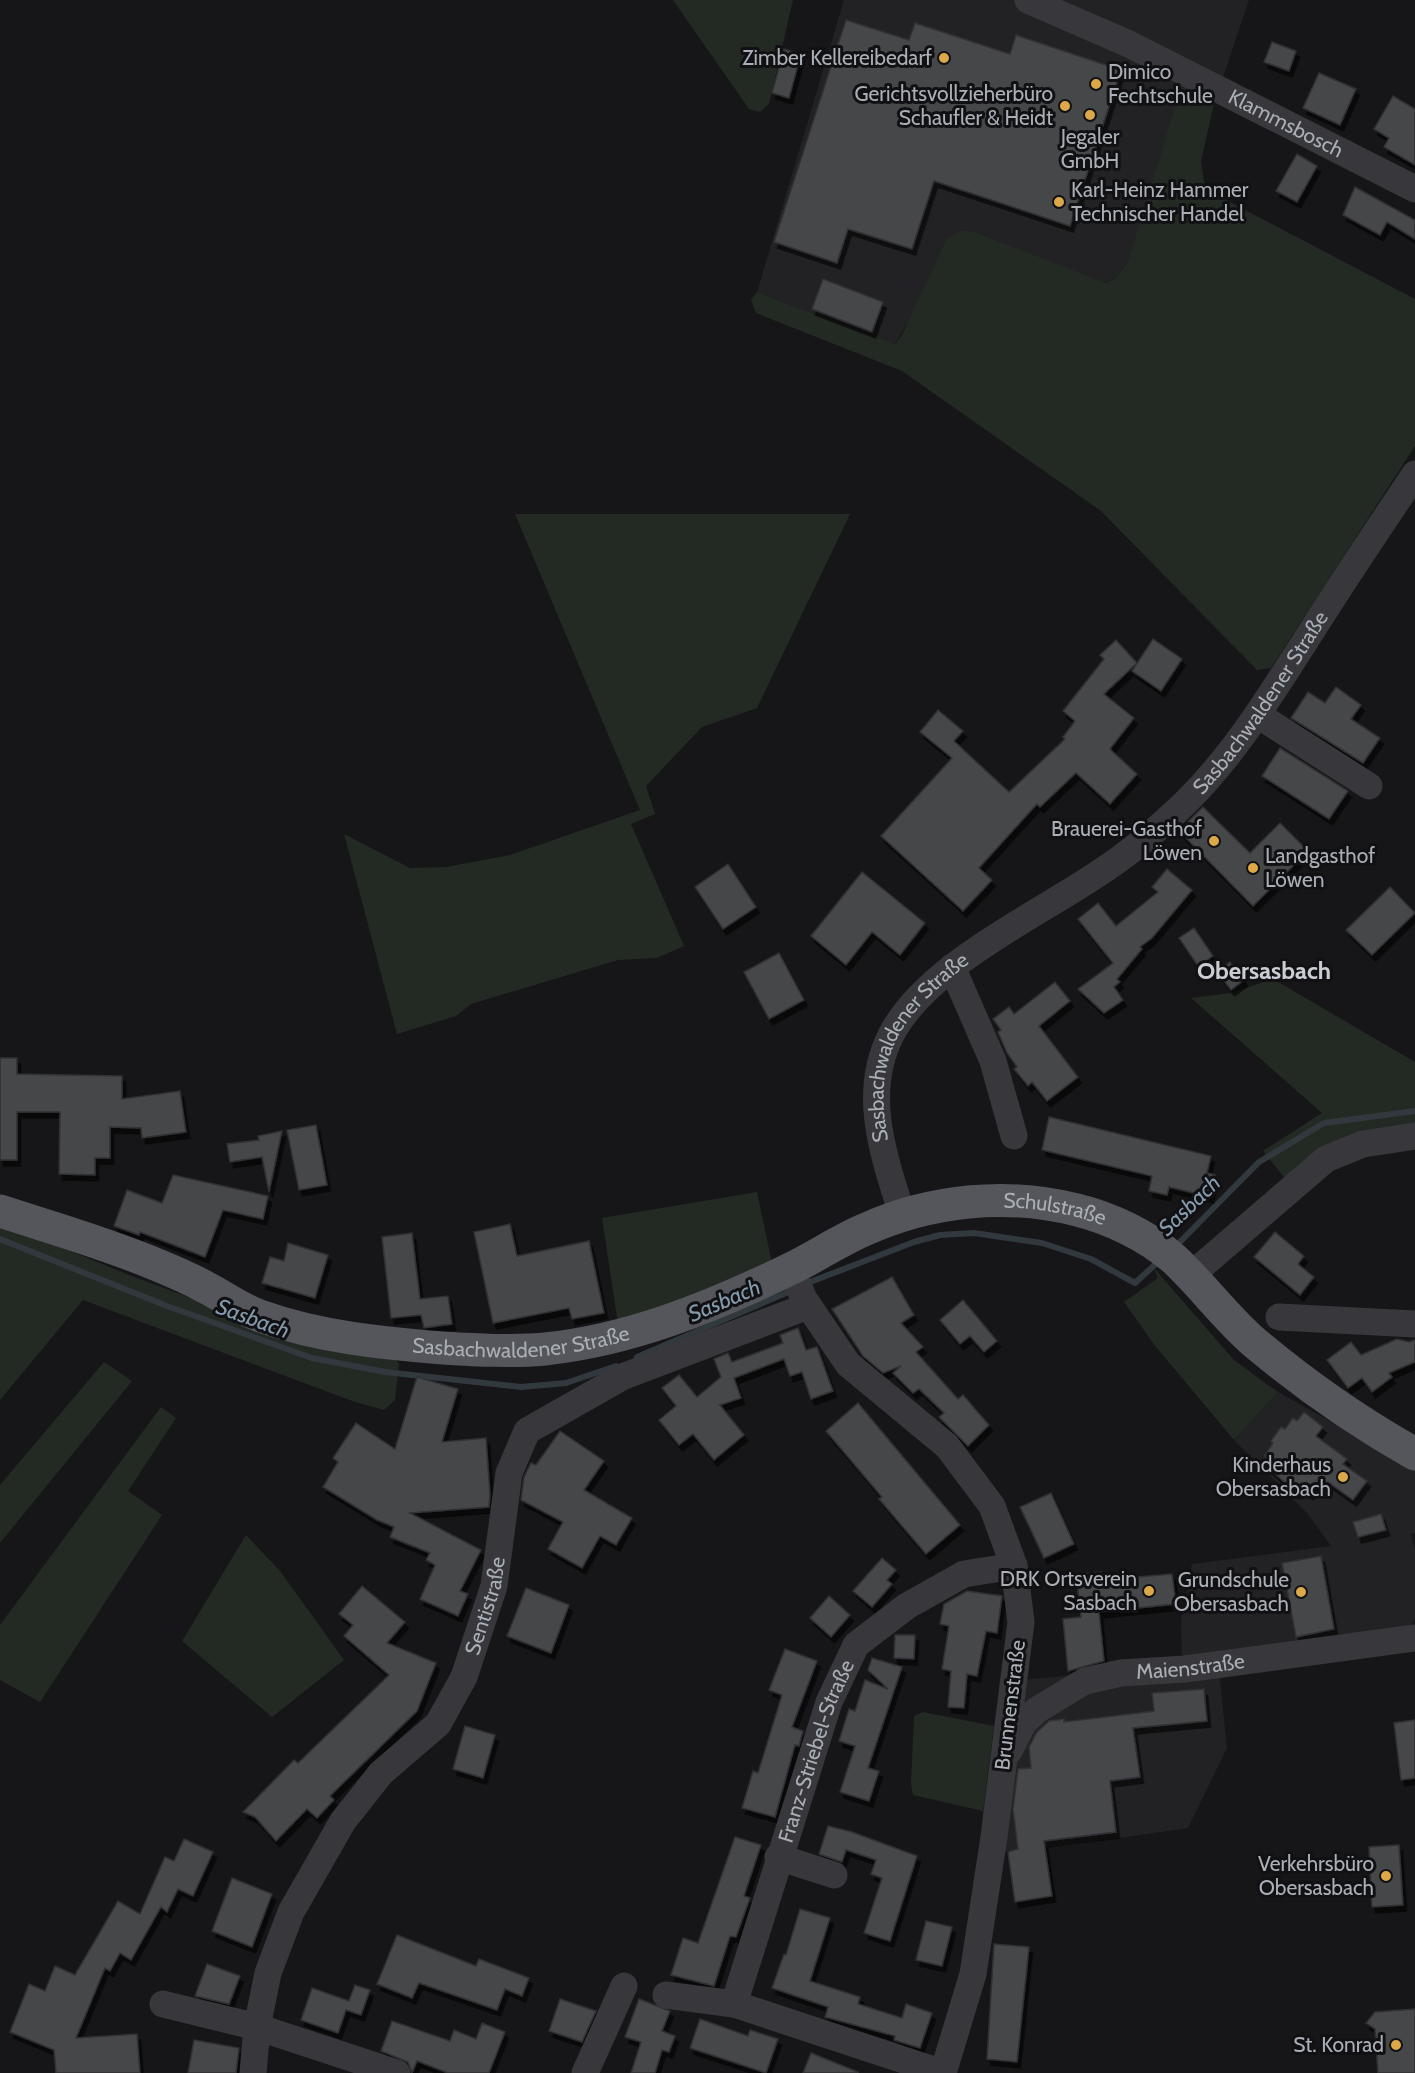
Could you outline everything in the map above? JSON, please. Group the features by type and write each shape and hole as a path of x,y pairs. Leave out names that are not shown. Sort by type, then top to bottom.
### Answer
{"main road":[{"name":"Schulstraße","path":"902,1214 941,1204 1035,1202 1080,1210 1117,1224 1172,1259 1251,1339 1293,1374 1333,1404 1415,1454"},
{"name":"Sasbachwaldener Straße","path":"0,1211 154,1263 203,1286 255,1315 298,1328 347,1339 479,1350 541,1349 595,1342 637,1332 736,1294 800,1288 860,1232 902,1214"}],"street":[{"name":"Klammsbosch","path":"1028,0 1130,44 1415,189"},
{"name":"Sasbachwaldener Straße","path":"902,1214 886,1163 875,1113 879,1073 891,1035 921,993 952,967 1112,865 1148,836 1206,782 1258,715 1415,474"},
{"path":"1258,715 1369,786"},
{"path":"952,967 993,1061 1014,1136"},
{"path":"1172,1259 1326,1160 1363,1144 1415,1136"},
{"name":"Brunnenstraße","path":"800,1288 848,1364 947,1446 993,1506 1014,1566 1021,1622 973,1974 943,2073"},
{"name":"Sentistraße","path":"253,2073 257,2027 268,1973 291,1912 343,1821 381,1773 438,1724 464,1677 494,1586 509,1473 527,1431 622,1377 800,1288"},
{"path":"1279,1317 1415,1324"},
{"name":"Franz-Striebel-Straße","path":"734,2004 778,1857 829,1702 856,1645 907,1606 964,1574 1014,1566"},
{"name":"Maienstraße","path":"1002,1764 1024,1722 1036,1710 1085,1681 1122,1673 1185,1669 1415,1638"},
{"name":"Franz-Striebel-Straße","path":"778,1857 834,1875"},
{"path":"585,2073 624,1986"},
{"path":"666,1995 734,2004 943,2073"},
{"path":"164,2004 257,2027 397,2073"}],"shaded area":[{"path":"673,0 793,0 769,104 760,112 749,109"},
{"path":"844,0 1249,0 1214,104 1210,95 1128,262 1116,278 1105,283 978,233 963,230 895,344 757,292"},
{"path":"1191,85 1210,95 1214,104 1201,161 1205,189 1415,299 1415,446 1271,668 1257,670 1101,511 902,371 756,313 751,300 757,292 895,344 902,335 947,238 963,230 978,233 1106,283 1116,278 1128,262 1181,88"},
{"path":"515,514 850,514 757,708 702,727 646,786 655,814 631,824 684,946 657,958 618,960 471,1004 456,1016 397,1034 344,834 410,868 446,867 510,855 640,810"},
{"path":"1273,979 1415,1062 1415,1129 1288,1182 1263,1151 1322,1113 1191,998 1231,993"},
{"path":"757,1192 772,1263 618,1324 602,1218"},
{"path":"0,1222 129,1275 300,1339 393,1357 399,1363 395,1400 384,1410 355,1402 83,1300 0,1400"},
{"path":"1154,1268 1234,1360 1278,1392 1234,1440 1156,1347 1124,1302 1158,1278"},
{"path":"104,1362 132,1381 0,1543 0,1485"},
{"path":"1278,1392 1415,1469 1415,1533 1411,1534 1415,1551 1415,1619 1407,1631 1219,1670 1227,1748 1188,1828 1072,1845 986,1853 983,1811 1001,1682 1182,1665 1181,1620 1192,1564 1331,1546 1307,1513 1234,1440"},
{"path":"161,1407 176,1418 128,1491 162,1515 40,1702 0,1680 0,1625"},
{"path":"246,1535 280,1571 344,1660 272,1717 182,1641"},
{"path":"923,1712 994,1726 983,1811 913,1795 911,1784 914,1716"}],"building":[{"path":"846,20 909,40 915,23 1010,54 1016,35 1121,70 1070,226 934,181 912,249 848,229 837,263 774,242"},
{"path":"1272,42 1296,51 1289,71 1264,62"},
{"path":"784,49 801,54 789,98 772,93"},
{"path":"1319,73 1356,89 1340,125 1303,108"},
{"path":"1393,96 1415,109 1415,165 1384,147 1389,138 1374,129"},
{"path":"1297,154 1317,166 1297,202 1276,191"},
{"path":"1355,187 1415,220 1415,239 1387,222 1380,235 1343,215"},
{"path":"823,279 883,302 872,332 812,309"},
{"path":"1153,639 1182,659 1161,691 1132,671"},
{"path":"1116,640 1137,663 1104,694 1134,718 1110,749 1137,774 1110,804 1076,773 1040,807 1037,804 979,868 992,880 963,911 881,836 952,758 920,732 938,710 963,731 954,741 1009,792 1065,739 1063,737 1075,721 1063,711 1104,659 1100,655"},
{"path":"1336,687 1361,705 1351,719 1380,738 1363,763 1291,718 1308,692 1325,703"},
{"path":"1280,748 1348,791 1329,819 1262,776"},
{"name":"Landgasthof Löwen","path":"1203,807 1250,853 1280,823 1308,851 1253,906 1179,831"},
{"path":"728,864 756,907 723,929 695,887"},
{"path":"1167,869 1192,890 1152,938 1140,947 1142,949 1117,979 1120,982 1114,987 1123,1000 1104,1013 1078,989 1113,963 1078,919 1098,903 1116,926 1158,892 1152,887"},
{"path":"862,872 925,923 900,955 872,932 846,965 811,936"},
{"path":"1390,887 1415,913 1372,955 1346,930"},
{"path":"1194,928 1213,956 1198,966 1179,938"},
{"path":"779,953 804,1000 769,1019 744,972"},
{"path":"1230,962 1244,980 1231,990 1217,972"},
{"path":"1055,982 1070,1001 1039,1026 1078,1077 1047,1101 1032,1082 1028,1086 1014,1069 1017,1067 1007,1053 998,1032 1001,1030 993,1019 1009,1007 1014,1014"},
{"path":"0,1058 17,1058 17,1074 122,1076 122,1099 180,1091 186,1132 142,1138 141,1128 110,1127 110,1158 95,1158 95,1175 59,1174 60,1112 17,1112 17,1160 0,1160"},
{"path":"1049,1117 1211,1156 1207,1173 1215,1175 1210,1197 1169,1187 1167,1195 1149,1191 1152,1176 1042,1150"},
{"path":"316,1125 327,1185 299,1190 287,1130"},
{"path":"282,1131 269,1192 262,1157 230,1162 227,1144 259,1140 258,1136"},
{"path":"173,1175 268,1196 263,1219 223,1210 205,1257 140,1232 139,1235 114,1226 127,1190 162,1203"},
{"path":"510,1224 517,1256 589,1241 604,1313 572,1319 569,1308 493,1323 474,1232"},
{"path":"1275,1232 1304,1256 1298,1264 1314,1277 1300,1295 1254,1257"},
{"path":"412,1233 420,1299 448,1296 452,1324 424,1328 421,1315 391,1318 382,1237"},
{"path":"288,1243 328,1255 315,1298 262,1283 270,1257 284,1261"},
{"path":"892,1277 914,1315 901,1323 923,1347 916,1352 958,1399 963,1395 989,1425 968,1446 939,1417 944,1413 919,1389 913,1393 893,1373 901,1366 883,1373 863,1356 832,1309"},
{"path":"963,1300 997,1341 984,1352 970,1336 960,1344 940,1320"},
{"path":"798,1328 806,1350 817,1347 833,1391 811,1399 802,1372 790,1376 784,1359 734,1378 741,1398 720,1405 744,1435 714,1460 693,1434 679,1445 659,1420 676,1406 662,1388 679,1375 697,1397 721,1377 714,1359 728,1353 732,1362 783,1343 780,1335"},
{"path":"1397,1339 1409,1342 1415,1340 1415,1362 1389,1373 1392,1377 1372,1392 1362,1378 1348,1388 1327,1360 1351,1342 1361,1355"},
{"path":"417,1377 458,1389 442,1442 486,1438 489,1507 410,1513 481,1550 460,1591 468,1594 458,1616 420,1599 435,1565 426,1560 430,1553 390,1537 394,1527 377,1520 323,1487 338,1462 333,1458 356,1423 395,1449"},
{"path":"858,1403 960,1525 926,1554 879,1499 882,1497 826,1431"},
{"path":"1304,1412 1323,1427 1316,1436 1347,1459 1343,1464 1367,1481 1353,1500 1329,1483 1324,1490 1316,1485 1310,1494 1300,1487 1296,1493 1267,1466 1265,1455 1273,1443 1271,1441 1281,1427 1285,1429 1293,1418 1297,1421"},
{"path":"560,1431 604,1461 584,1490 632,1518 616,1545 600,1536 582,1568 548,1549 563,1522 521,1500 524,1477 531,1463 536,1465"},
{"path":"1051,1493 1074,1544 1044,1558 1020,1507"},
{"path":"1381,1514 1386,1530 1358,1537 1353,1522"},
{"path":"1321,1556 1334,1629 1296,1637 1282,1563"},
{"path":"882,1558 896,1570 887,1580 892,1584 872,1607 853,1591"},
{"path":"1101,1572 1101,1580 1172,1574 1176,1604 1099,1612 1104,1661 1068,1671 1063,1619 1081,1617 1076,1574"},
{"path":"362,1586 405,1622 387,1643 436,1663 417,1711 330,1796 334,1800 317,1818 307,1809 276,1841 255,1817 243,1812 294,1760 298,1763 389,1675 344,1636 353,1625 339,1614"},
{"path":"526,1588 569,1605 551,1653 507,1636"},
{"path":"967,1591 1002,1596 997,1633 986,1631 977,1676 967,1674 964,1708 948,1707 951,1671 942,1669 949,1626 940,1624 944,1604"},
{"path":"829,1596 850,1615 831,1637 810,1618"},
{"path":"895,1635 915,1635 914,1659 894,1658"},
{"path":"785,1649 817,1661 792,1727 803,1731 799,1746 795,1745 775,1817 742,1808 753,1771 758,1773 782,1695 769,1690"},
{"path":"872,1658 902,1667 868,1768 879,1771 869,1801 840,1792 855,1746 839,1741 849,1709 855,1711 865,1680 888,1689 868,1670"},
{"path":"1204,1689 1207,1721 1133,1728 1140,1777 1110,1781 1116,1832 1044,1841 1052,1896 1015,1902 1008,1852 1018,1849 1013,1809 1018,1769 1031,1768 1029,1747 1037,1732 1049,1721 1064,1719 1064,1722 1154,1711 1152,1693"},
{"path":"1415,1720 1415,1778 1401,1780 1394,1723"},
{"path":"465,1726 495,1735 483,1778 453,1769"},
{"path":"828,1826 852,1832 917,1856 890,1941 864,1933 882,1878 871,1874 876,1860 846,1850 842,1862 819,1854"},
{"path":"735,1837 761,1845 744,1896 750,1898 736,1937 730,1936 714,1986 671,1975 683,1938 698,1943"},
{"path":"184,1839 213,1852 193,1896 178,1889 167,1912 161,1907 131,1960 120,1953 110,1971 105,1968 76,2038 137,2034 140,2073 56,2073 54,2050 10,2032 29,1984 45,1991 55,1966 75,1975 118,1901 140,1914 165,1857 174,1861"},
{"name":"Verkehrsbüro Obersasbach","path":"1399,1845 1403,1905 1372,1907 1369,1847"},
{"path":"232,1878 272,1894 252,1947 212,1931"},
{"path":"800,1909 830,1918 810,1981 860,1997 858,2004 902,2018 906,2004 932,2013 920,2048 894,2040 895,2036 825,2017 828,2007 772,1988 784,1954 786,1955"},
{"path":"926,1921 952,1927 942,1966 916,1960"},
{"path":"397,1935 476,1966 479,1959 529,1978 522,1996 505,1989 497,2010 419,1983 412,1998 377,1984"},
{"path":"994,1944 1029,1947 1017,2062 987,2059"},
{"path":"207,1964 240,1976 229,2004 195,1996"},
{"path":"355,1985 370,1990 361,2015 346,2010 338,2033 301,2020 312,1988 349,2001"},
{"path":"560,1999 596,2011 582,2042 549,2031"},
{"path":"639,1999 670,2011 662,2031 675,2036 669,2052 662,2050 655,2073 631,2073 641,2042 625,2037"},
{"name":"St. Konrad","path":"1415,2009 1415,2073 1378,2073 1375,2029 1366,2023 1375,2012"},
{"path":"700,2019 748,2036 750,2030 778,2039 766,2073 690,2048"},
{"path":"392,2021 450,2041 454,2030 476,2039 482,2023 505,2032 489,2073 448,2073 417,2061 412,2073 408,2062 381,2051"},
{"path":"194,2040 239,2048 236,2073 188,2073"},
{"path":"811,2053 858,2072 858,2073 803,2073"}],"waterway":[{"name":"Sasbach","path":"1175,1247 1259,1162 1324,1123 1415,1111"},
{"name":"Sasbach","path":"805,1284 914,1242 940,1235 974,1233 1042,1243 1091,1259 1135,1283 1160,1260"},
{"name":"Sasbach","path":"0,1239 167,1306 312,1358 385,1372 521,1387 566,1383 616,1366"},
{"name":"Sasbach","path":"637,1357 793,1290"}],"place":[{"name":"Zimber Kellereibedarf","path":"944,58"},
{"name":"Dimico Fechtschule","path":"1096,84"},
{"name":"Gerichtsvollzieherbüro Schaufler & Heidt","path":"1065,106"},
{"name":"Jegaler GmbH","path":"1090,115"},
{"name":"Karl-Heinz Hammer Technischer Handel","path":"1059,202"},
{"name":"Brauerei-Gasthof Löwen","path":"1214,841"},
{"name":"Landgasthof Löwen","path":"1253,868"},
{"name":"Kinderhaus Obersasbach","path":"1343,1477"},
{"name":"DRK Ortsverein Sasbach","path":"1149,1591"},
{"name":"Grundschule Obersasbach","path":"1301,1592"},
{"name":"Verkehrsbüro Obersasbach","path":"1386,1876"},
{"name":"St. Konrad","path":"1396,2045"}],"district":[{"name":"Obersasbach","path":"1264,971"}]}
